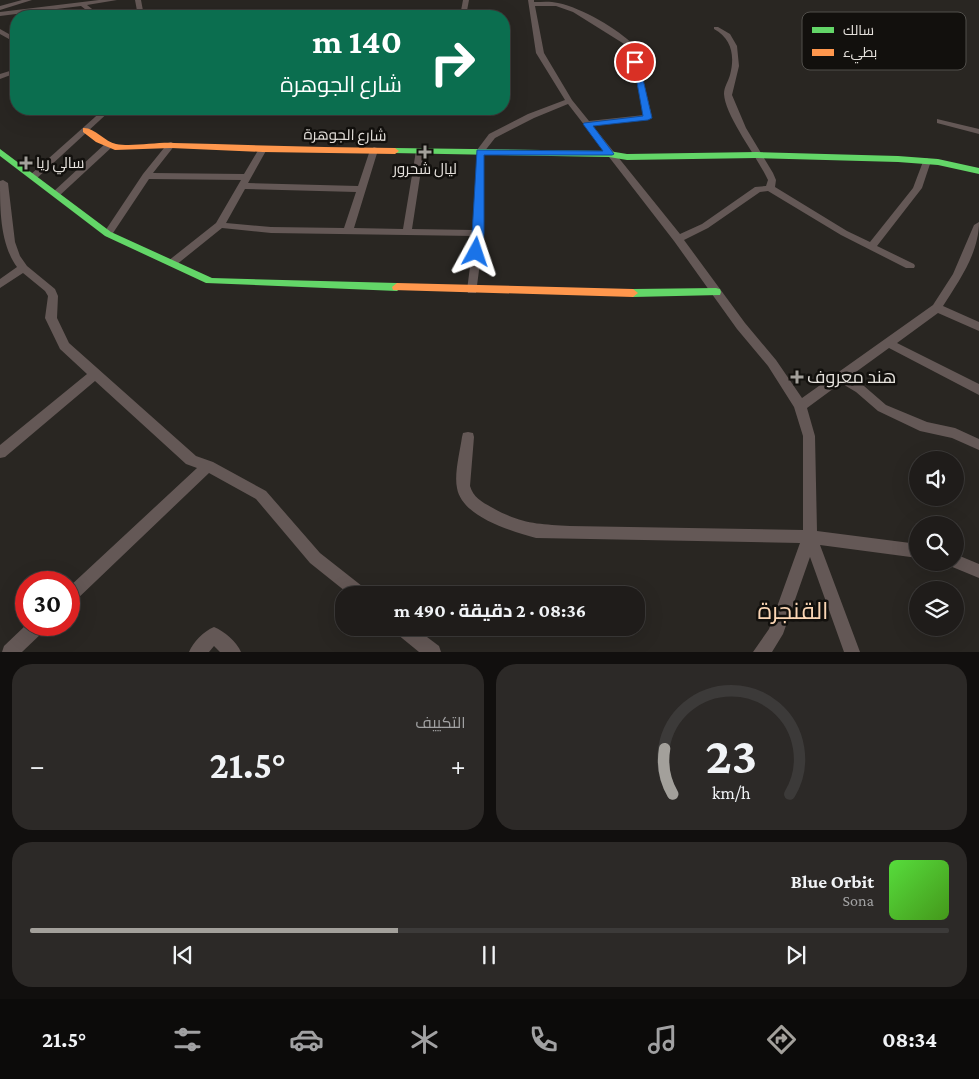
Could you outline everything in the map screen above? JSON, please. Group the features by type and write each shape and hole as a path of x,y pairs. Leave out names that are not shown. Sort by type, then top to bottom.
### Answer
{"street":[{"path":"0,8 29,0"},
{"path":"33,10 114,0"},
{"path":"587,124 648,118 632,46 606,28 573,10 557,4 532,2 540,53 569,101 609,154 678,239 741,326 776,368 800,406 809,436 810,537 852,652"},
{"path":"83,4 90,10"},
{"path":"716,28 726,34 735,47 734,73 727,90 757,155 770,173 772,180 770,188"},
{"path":"472,290 479,233 480,152 492,136 531,116 569,101"},
{"path":"33,177 102,115"},
{"path":"940,121 979,132"},
{"path":"56,194 109,145 86,130"},
{"name":"شارع الجوهرة","path":"109,145 115,147 171,145 263,149 609,154 627,157 757,155 927,161 979,171"},
{"path":"108,234 146,176 171,145"},
{"path":"172,263 220,225 263,149"},
{"path":"348,231 374,150"},
{"path":"407,232 420,151"},
{"path":"0,152 108,234 210,281 607,293 716,292"},
{"path":"872,246 917,188 927,161"},
{"path":"146,176 361,189"},
{"path":"3,183 10,242 15,257 23,268 50,289 53,296 51,318 64,346 191,460 208,466 261,495 315,558 351,586"},
{"path":"678,239 705,226 758,189 770,188 817,218 910,266"},
{"path":"220,225 271,230 479,233"},
{"path":"800,406 937,308 958,274 978,227"},
{"path":"0,284 23,268"},
{"path":"937,308 979,327"},
{"path":"888,343 979,390"},
{"path":"0,453 95,374"},
{"path":"840,378 860,389 882,408 925,427 955,433 979,445"},
{"path":"468,437 463,486 466,496 477,506 508,524 536,530 570,533 810,537 909,550"},
{"path":"80,587 208,466"},
{"path":"761,652 775,634 810,537"},
{"path":"964,565 979,571"},
{"path":"197,652 214,635 233,652"},
{"path":"10,652 27,636"},
{"path":"413,636 433,652"}],"traffic: fast":[{"path":"395,151 609,154 627,157 757,155 898,159 938,162 979,171"},
{"path":"0,152 108,234 210,281 397,287"},
{"path":"633,293 716,292"}],"traffic: slow":[{"path":"86,130 99,140 115,147 171,145 263,149 395,151"},
{"path":"397,287 633,293"}],"place":[{"name":"ليال شحرور","path":"425,152"},
{"name":"سالي ريا","path":"26,163"},
{"name":"هند معروف","path":"797,377"}],"district":[{"name":"القنجرة","path":"793,611"}],"route":[{"path":"476,252 479,233 480,152 609,154 587,124 648,118 635,62"}]}
